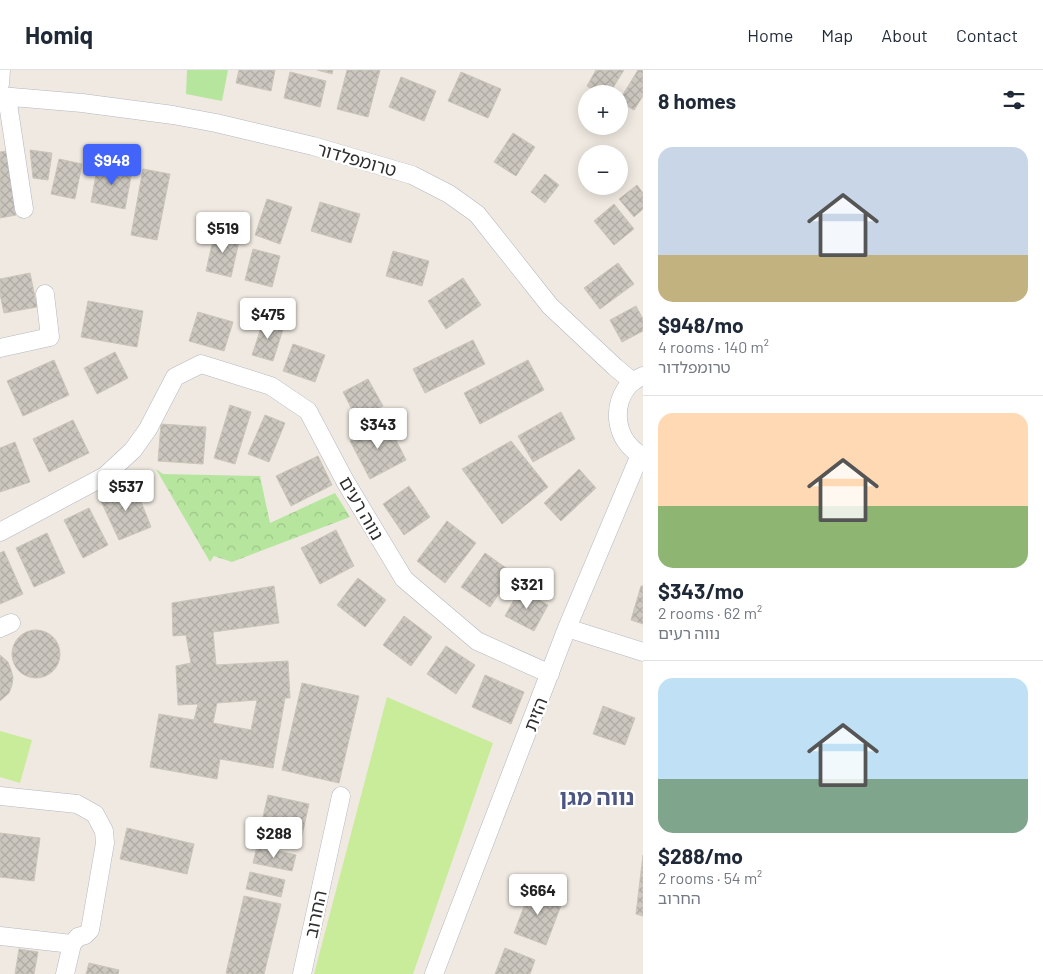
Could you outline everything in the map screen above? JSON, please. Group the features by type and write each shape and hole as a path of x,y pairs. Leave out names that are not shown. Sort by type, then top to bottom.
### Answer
{"street":[{"path":"1,70 2,92 24,209"},
{"name":"טרומפלדור","path":"2,92 173,115 216,123 313,146 412,175 449,194 477,214 550,306 615,367 638,379"},
{"path":"0,348 50,337 45,294"},
{"name":"נווה רעים","path":"0,532 105,476 133,450 148,429 175,377 202,364 272,386 308,411 346,481 404,579 477,641 550,674"},
{"path":"638,379 624,393 618,406 618,420 621,434 629,446 641,456"},
{"name":"הזית","path":"434,974 567,628 641,456"},
{"path":"567,628 643,652"},
{"path":"0,796 77,804 95,814 104,831 105,843 90,930 85,935 78,937 72,944 65,974"},
{"name":"החרוב","path":"302,974 341,796"},
{"path":"0,936 72,944"}],"green space":[{"path":"187,70 228,70 222,101 186,94"},
{"path":"156,469 163,474 260,476 270,523 335,493 350,517 232,562 214,556 210,562"},
{"path":"387,697 493,743 413,974 314,974"},
{"path":"0,731 32,740 20,783 0,777"}],"building":[{"path":"239,70 275,70 271,91 236,83"},
{"path":"317,70 333,70 332,74"},
{"path":"347,70 380,70 368,117 337,109"},
{"path":"596,70 624,70 615,85 588,85"},
{"path":"638,70 643,70 643,96 634,110 628,106 628,86"},
{"path":"290,72 326,81 320,107 284,98"},
{"path":"461,72 501,89 488,118 448,101"},
{"path":"401,77 436,91 424,121 389,107"},
{"path":"513,133 535,147 516,176 494,162"},
{"path":"30,150 52,153 48,180 33,178"},
{"path":"7,151 16,215 0,218 0,152"},
{"path":"59,159 82,164 75,199 51,194"},
{"path":"98,164 132,171 125,209 91,202"},
{"path":"143,169 170,174 157,240 131,235"},
{"path":"545,174 559,185 545,203 531,192"},
{"path":"637,185 643,193 643,209 634,217 619,199 624,195 628,195 628,192"},
{"path":"267,199 292,207 280,244 255,235"},
{"path":"320,202 360,214 351,243 311,231"},
{"path":"614,204 634,229 614,245 594,221"},
{"path":"215,231 240,237 231,277 206,271"},
{"path":"253,249 280,256 272,287 245,280"},
{"path":"393,251 429,261 422,286 386,276"},
{"path":"618,263 634,284 600,309 584,288"},
{"path":"30,273 37,307 4,313 0,294 0,279"},
{"path":"463,278 481,305 446,329 428,301"},
{"path":"88,301 143,311 137,347 81,337"},
{"path":"636,306 643,319 643,331 622,342 610,320"},
{"path":"198,312 233,322 224,351 189,341"},
{"path":"264,319 284,326 273,361 252,355"},
{"path":"473,340 485,364 425,393 413,369"},
{"path":"293,344 325,355 315,382 283,371"},
{"path":"115,352 128,378 97,394 84,368"},
{"path":"54,360 69,395 23,416 7,381"},
{"path":"528,360 544,390 480,424 464,393"},
{"path":"368,379 383,406 357,419 343,392"},
{"path":"230,405 251,412 235,464 214,458"},
{"path":"561,412 575,439 533,462 518,436"},
{"path":"265,415 285,423 269,462 248,454"},
{"path":"73,420 89,453 49,472 33,439"},
{"path":"387,422 406,460 370,479 350,441"},
{"path":"161,424 206,427 203,464 158,461"},
{"path":"511,441 548,487 502,524 462,469"},
{"path":"15,442 30,482 0,492 0,448"},
{"path":"318,456 332,485 291,506 276,476"},
{"path":"579,469 596,488 561,521 544,503"},
{"path":"134,484 151,527 119,540 99,497"},
{"path":"409,486 430,517 404,535 383,504"},
{"path":"89,508 108,545 83,558 64,520"},
{"path":"447,521 476,543 445,583 417,561"},
{"path":"336,530 354,566 320,584 301,548"},
{"path":"47,533 65,573 34,587 16,548"},
{"path":"4,551 23,594 0,604 0,553"},
{"path":"485,553 513,573 490,607 461,587"},
{"path":"358,578 386,600 365,627 337,605"},
{"path":"274,586 279,623 213,632 216,665 288,661 290,698 285,698 273,768 220,759 217,779 150,767 159,714 194,720 198,704 178,705 176,666 191,663 186,635 173,636 172,603","holes":["257,700 251,730 213,723 217,703"]},
{"path":"641,586 643,586 643,624 631,620"},
{"path":"520,589 548,605 534,631 505,616"},
{"path":"404,616 432,637 411,666 383,645"},
{"path":"36,630 45,632 53,637 58,645 60,654 58,663 53,671 45,676 36,678 27,676 19,671 14,663 12,654 14,645 19,637 27,632"},
{"path":"446,646 475,665 456,694 427,674"},
{"path":"0,655 8,662 13,677 9,693 0,701"},
{"path":"485,675 524,692 511,724 472,707"},
{"path":"302,683 359,696 339,783 282,770"},
{"path":"603,706 635,718 625,745 593,734"},
{"path":"268,795 309,804 300,844 259,834"},
{"path":"127,828 194,844 187,874 120,859"},
{"path":"0,833 40,838 34,881 0,877"},
{"path":"257,846 296,855 292,871 253,863"},
{"path":"643,855 643,916 636,914"},
{"path":"250,872 285,880 281,897 246,889"},
{"path":"531,888 563,900 546,945 514,933"},
{"path":"244,896 281,904 264,974 226,973"},
{"path":"505,948 535,960 530,974 495,974"},
{"path":"19,949 38,952 34,974 15,974"},
{"path":"89,963 119,970 118,974 86,974"}],"district":[{"name":"נווה מגן","path":"597,796"}]}
